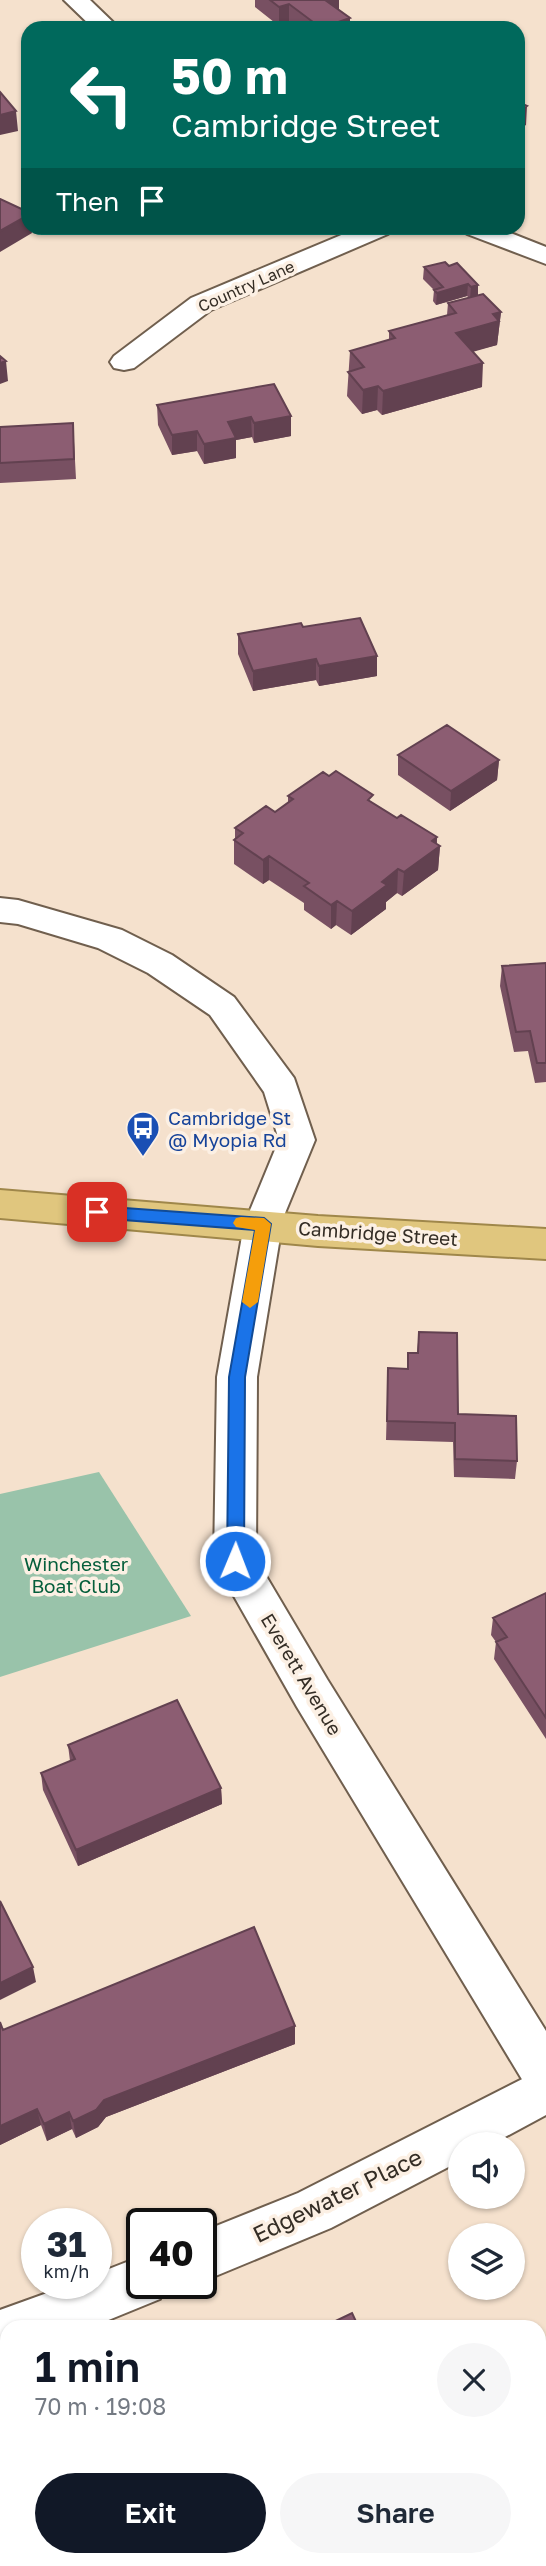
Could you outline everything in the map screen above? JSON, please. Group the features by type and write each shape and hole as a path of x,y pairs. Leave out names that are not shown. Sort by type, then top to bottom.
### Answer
{"highway":[{"name":"Cambridge Street","path":"0,1204 264,1224 318,1231 546,1244"}],"street":[{"path":"76,0 99,21"},
{"name":"Country Lane","path":"124,362 201,304 363,235"},
{"path":"494,235 546,256"},
{"name":"Everett Avenue","path":"0,910 19,912 110,939 160,964 222,1006 281,1088 297,1140 264,1224 237,1377 235,1561 319,1704 546,2075"},
{"name":"Edgewater Place","path":"217,2250 314,2211 546,2090"},
{"path":"43,2320 126,2287"}],"green space":[{"name":"Winchester Boat Club","path":"99,1472 191,1616 0,1677 0,1494"}],"building":[{"path":"270,0 325,0 350,18 341,21 312,21 289,4 279,7"},
{"path":"0,92 16,111 0,115"},
{"path":"0,199 21,209 21,219 0,231"},
{"path":"445,262 449,266 457,263 478,285 471,287 468,284 437,293 434,290 443,287 424,267"},
{"path":"483,294 501,312 493,314 499,321 456,333 483,363 383,391 378,386 363,390 348,372 364,367 350,351 395,338 389,331 456,313 448,303"},
{"path":"274,384 291,416 254,423 251,417 228,422 236,438 204,444 197,431 172,435 157,405"},
{"path":"73,423 74,459 0,463 0,427"},
{"path":"360,618 377,656 319,666 316,659 253,671 238,634 301,623 303,627"},
{"path":"447,725 499,760 451,791 398,755"},
{"path":"336,771 373,795 368,800 397,818 401,815 437,837 432,841 440,846 404,872 398,869 382,882 387,885 352,911 337,901 331,905 304,886 309,883 269,856 263,860 234,840 243,833 235,828 266,806 275,812 293,799 288,796 323,772 329,776"},
{"path":"546,963 546,1063 537,1063 530,1031 516,1032 502,966"},
{"path":"419,1332 457,1333 458,1414 516,1416 517,1461 455,1459 455,1423 387,1421 388,1368 408,1369 408,1353 418,1353"},
{"path":"546,1593 546,1718 496,1642 507,1637 493,1618"},
{"path":"177,1700 221,1788 76,1850 41,1773 75,1759 68,1745"},
{"path":"0,1901 33,1967 0,1983"},
{"path":"254,1927 295,2026 104,2100 96,2110 73,2121 69,2112 44,2124 37,2109 0,2126 0,2022 3,2030"},
{"path":"352,2313 355,2320 338,2320"}],"slow traffic":[{"path":"241,1223 264,1224 250,1302"}],"place":[{"name":"Cambridge St @ Myopia Rd","path":"143,1158"}],"route":[{"path":"97,1212 264,1224 237,1377 235,1561"}]}
